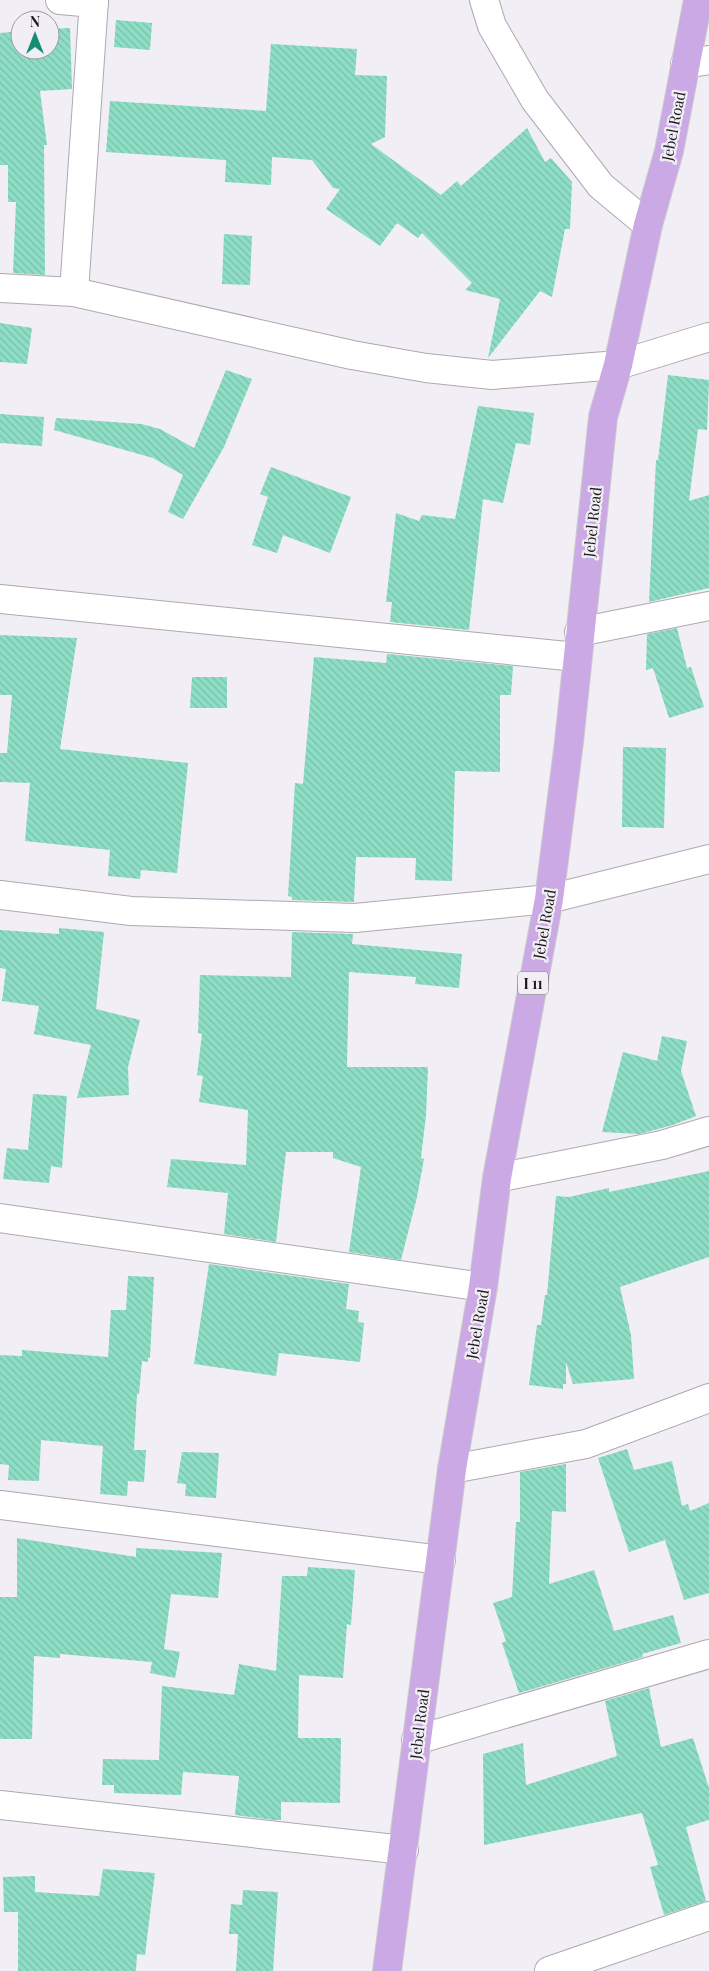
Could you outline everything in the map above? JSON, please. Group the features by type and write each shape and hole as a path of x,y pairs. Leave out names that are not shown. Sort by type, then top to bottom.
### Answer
{"main road":[{"name":"Jebel Road","path":"387,1971 452,1469 483,1287 497,1178 549,899 603,417 618,365 648,225 697,62 698,0"}],"street":[{"path":"60,0 94,2 74,292"},
{"path":"484,0 492,26 535,100 602,186 648,225"},
{"path":"0,288 74,292 352,355 426,368 492,375 618,365 709,337"},
{"path":"0,599 578,644 709,606"},
{"path":"0,895 131,912 355,918 549,899 709,859"},
{"path":"497,1178 662,1145 709,1131"},
{"path":"0,1218 483,1287"},
{"path":"452,1469 586,1444 709,1398"},
{"path":"0,1505 441,1560"},
{"path":"416,1740 709,1654"},
{"path":"0,1805 404,1850"},
{"path":"549,1971 709,1916"}],"building":[{"path":"116,20 152,23 150,50 114,47"},
{"path":"60,28 70,28 72,89 40,91 47,145 44,145 45,275 13,273 16,202 8,202 8,165 0,165 0,33 10,32 10,60 60,60"},
{"path":"271,44 357,49 355,75 387,76 385,137 371,144 441,195 457,181 461,186 527,128 545,162 551,158 572,182 570,229 565,229 552,297 540,291 488,358 500,299 465,290 472,283 422,233 418,238 397,223 380,246 326,209 340,189 333,188 312,160 272,157 271,185 225,182 226,160 106,152 110,101 266,111"},
{"path":"224,234 252,236 250,285 222,284"},
{"path":"0,323 32,328 27,364 0,362"},
{"path":"226,370 252,379 224,447 183,519 168,512 183,475 153,458 54,430 56,418 141,424 160,429 194,448"},
{"path":"668,375 709,380 707,430 698,429 689,501 709,495 709,588 649,602 656,460 658,460"},
{"path":"478,406 534,413 530,445 516,443 503,503 483,499 469,630 390,622 392,602 386,602 396,513 419,521 422,515 455,519"},
{"path":"0,414 44,417 42,446 0,443"},
{"path":"271,467 351,497 330,553 283,535 277,553 252,545 268,497 260,494"},
{"path":"677,628 687,668 691,667 704,707 669,718 653,668 646,670 647,634"},
{"path":"0,635 77,638 60,749 188,763 177,873 141,870 140,879 108,876 110,850 25,841 30,783 0,782 0,753 7,753 12,695 0,695"},
{"path":"387,654 513,666 511,695 500,695 500,772 455,771 452,881 415,880 416,858 356,857 354,902 292,900 292,897 288,896 295,783 303,784 314,657 386,663"},
{"path":"192,677 227,677 227,708 190,708"},
{"path":"623,747 666,748 664,828 622,827"},
{"path":"59,928 104,932 96,1009 140,1020 128,1067 129,1095 77,1098 91,1045 34,1034 39,1006 2,1001 6,969 0,968 0,930 59,934"},
{"path":"292,932 353,934 352,944 462,954 459,988 415,984 416,977 349,972 347,1067 428,1067 426,1115 421,1158 424,1159 417,1197 401,1260 349,1252 361,1167 333,1158 333,1152 286,1152 276,1242 224,1234 228,1193 167,1187 171,1159 246,1165 248,1110 199,1102 203,1076 197,1075 202,1034 198,1033 200,975 291,977"},
{"path":"662,1036 687,1041 681,1071 696,1116 673,1125 639,1134 602,1132 623,1052 657,1061"},
{"path":"33,1094 67,1096 62,1168 51,1166 49,1183 3,1179 7,1148 28,1150"},
{"path":"709,1171 709,1257 620,1287 631,1335 634,1379 573,1384 566,1362 566,1384 563,1384 563,1389 529,1385 537,1325 541,1325 545,1295 547,1295 556,1196 569,1197 609,1188 609,1192"},
{"path":"209,1264 349,1284 346,1309 359,1311 358,1322 364,1323 360,1362 279,1353 276,1376 194,1364"},
{"path":"128,1276 154,1277 150,1358 148,1357 148,1362 142,1361 139,1394 137,1394 134,1450 146,1450 144,1482 128,1481 127,1496 100,1494 103,1446 41,1440 39,1481 8,1480 9,1465 0,1464 0,1355 22,1356 22,1350 108,1357 111,1310 126,1310"},
{"path":"627,1449 634,1470 672,1461 682,1506 688,1504 690,1511 709,1503 709,1593 684,1600 665,1540 629,1552 598,1458"},
{"path":"182,1452 219,1453 216,1498 185,1496 186,1484 177,1483"},
{"path":"566,1464 566,1512 552,1511 549,1584 594,1570 614,1631 673,1615 681,1643 642,1654 643,1657 519,1693 502,1643 506,1641 493,1603 512,1597 516,1522 520,1522 520,1472"},
{"path":"17,1538 136,1557 136,1548 222,1553 218,1598 171,1594 164,1649 180,1652 175,1678 150,1673 152,1662 60,1654 60,1658 34,1656 32,1739 0,1739 0,1597 17,1597"},
{"path":"308,1567 355,1570 351,1625 347,1624 343,1678 299,1675 298,1738 341,1738 340,1803 281,1802 281,1820 274,1820 235,1815 239,1776 183,1772 181,1795 114,1793 114,1785 102,1785 103,1759 159,1760 162,1686 234,1695 239,1664 276,1671 282,1576 307,1576"},
{"path":"649,1688 661,1747 693,1738 709,1788 709,1820 686,1827 706,1901 664,1915 650,1867 658,1865 642,1813 484,1845 483,1754 523,1743 526,1785 617,1756 605,1701"},
{"path":"103,1869 155,1873 145,1955 137,1954 136,1971 18,1971 18,1912 4,1912 3,1877 35,1876 35,1892 99,1896"},
{"path":"243,1890 278,1892 273,1971 236,1971 238,1934 229,1934 231,1904 242,1905"}]}
